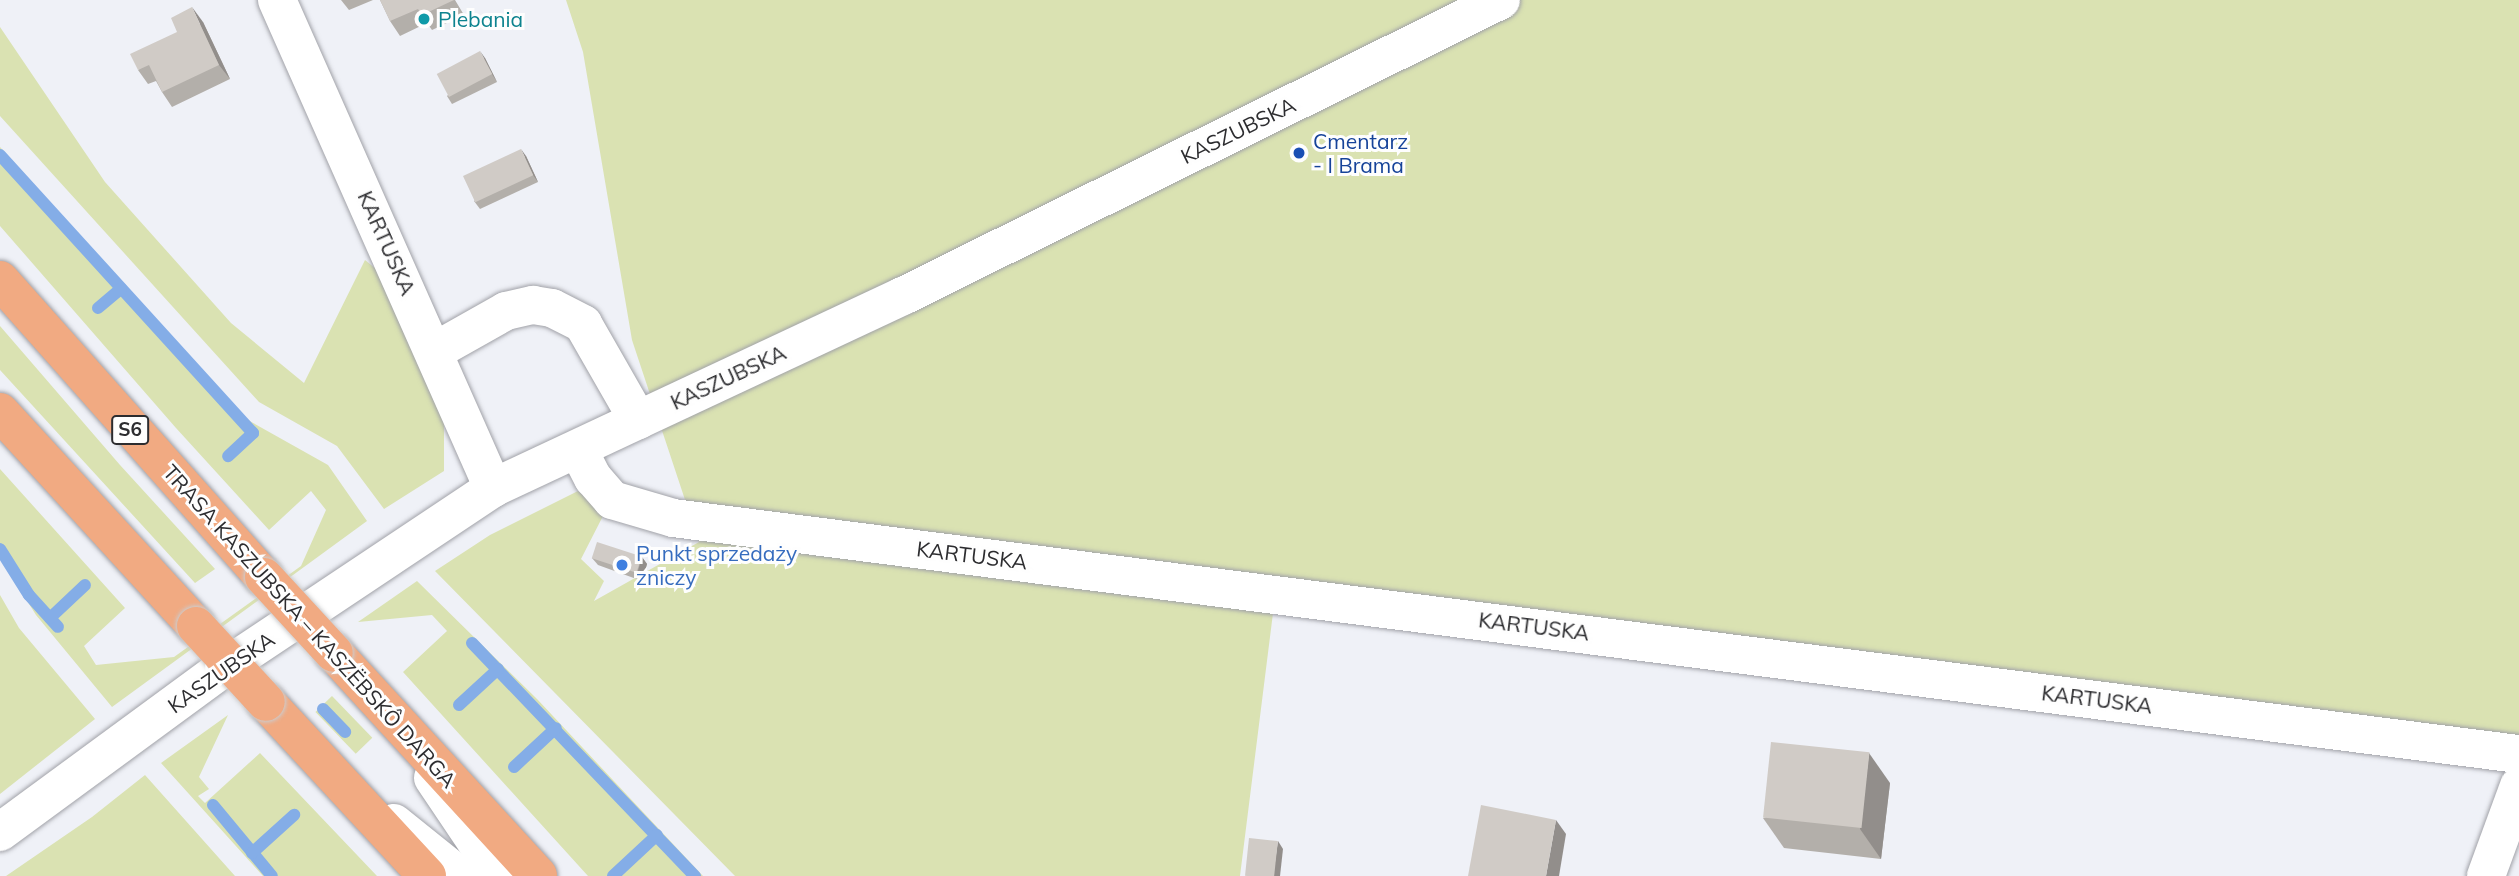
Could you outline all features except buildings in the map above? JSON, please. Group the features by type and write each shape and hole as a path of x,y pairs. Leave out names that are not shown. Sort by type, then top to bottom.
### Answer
{"highway":[{"name":"TRASA KASZUBSKA – KASZËBSKÔ DARGA","path":"0,280 264,577 538,876"},
{"path":"0,412 427,876"}],"street":[{"name":"KARTUSKA","path":"277,0 435,351 493,488"},
{"name":"KASZUBSKA","path":"0,832 225,667 493,488 903,296 1501,0"},
{"path":"435,351 506,311 533,304 552,309 583,324 638,420"},
{"name":"KARTUSKA","path":"578,449 593,478 612,500 673,518 2519,754"},
{"path":"393,718 499,876"},
{"path":"332,774 460,876"},
{"path":"2486,876 2519,786"}],"green space":[{"path":"566,0 2519,0 2519,754 1273,613 1240,876 735,876 435,571 490,535 578,491 604,514 581,559 604,581 594,601 699,542 632,340 583,52"},
{"path":"0,27 105,182 231,323 304,383 365,260 376,269 444,419 444,471 384,509 337,446 259,402 0,116"},
{"path":"0,147 246,419 328,465 367,521 112,707 36,615 0,558 0,469 125,608 84,646 96,665 174,657 301,566 326,510 311,491 269,530 176,428 0,226"},
{"path":"0,326 120,465 215,569 195,583 0,370"},
{"path":"417,581 537,699 703,876 588,876 403,672 447,631 432,615 358,622"},
{"path":"0,595 19,628 95,719 0,794"},
{"path":"332,696 372,738 356,754 315,712"},
{"path":"228,715 199,777 209,789 198,796 205,803 260,753 377,876 263,876 161,763"},
{"path":"145,775 235,876 6,876 92,817"}],"waterway":[{"path":"0,155 253,433 228,456"},
{"path":"98,308 121,289"},
{"path":"0,549 29,595 58,627"},
{"path":"50,618 85,585"},
{"path":"472,643 695,876"},
{"path":"459,705 498,669"},
{"path":"323,709 345,732"},
{"path":"514,767 556,728"},
{"path":"213,805 272,876"},
{"path":"252,853 294,815"},
{"path":"613,876 657,835"}],"place":[{"name":"Plebania","path":"424,19"},
{"name":"Cmentarz - I Brama","path":"1299,153"},
{"name":"Punkt sprzedaży zniczy","path":"622,565"}]}
